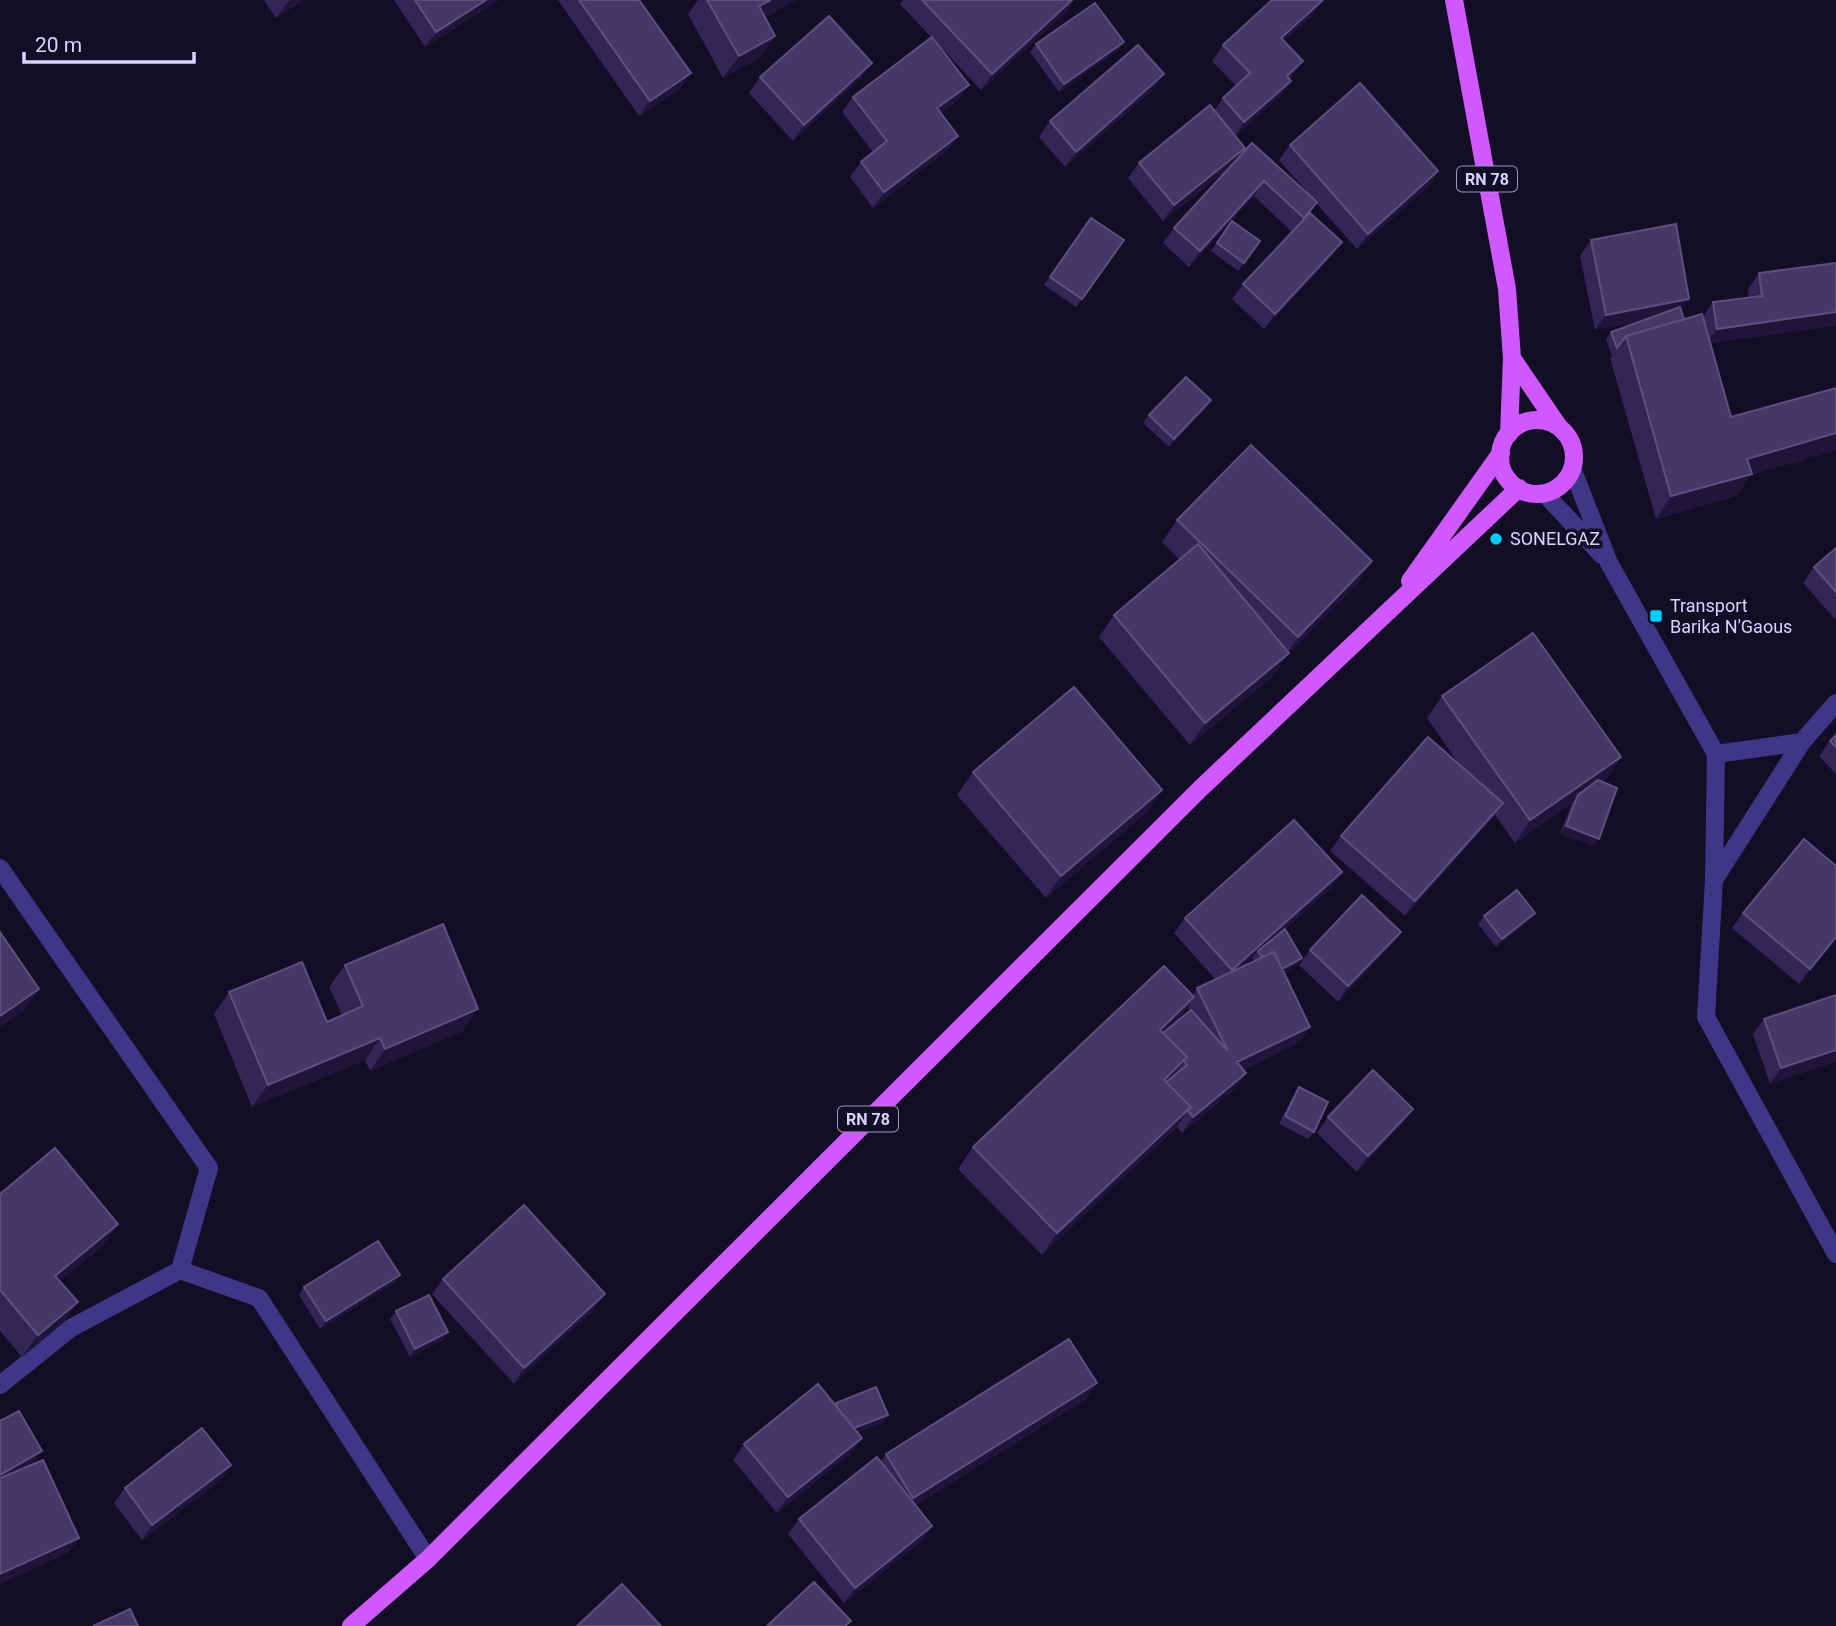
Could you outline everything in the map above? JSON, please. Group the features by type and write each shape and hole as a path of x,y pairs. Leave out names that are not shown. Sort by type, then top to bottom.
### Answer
{"main road":[{"name":"RN 78","path":"1454,0 1507,289 1512,358 1508,434"},
{"path":"1512,358 1572,445 1572,468 1562,485 1535,494 1518,488 1502,470 1501,453 1508,434 1517,426 1538,419 1559,427"},
{"name":"RN 78","path":"1387,614 1501,453"},
{"name":"RN 78","path":"351,1626 428,1559 1200,789 1518,488"}],"street":[{"path":"1572,468 1609,563 1716,754 1714,880 1706,1017 1836,1254"},
{"path":"1544,493 1609,563"},
{"path":"1714,880 1802,742 1836,702"},
{"path":"1716,754 1802,742"},
{"path":"0,868 209,1168 180,1269 71,1328 0,1385"},
{"path":"180,1269 259,1298 428,1559"}],"building":[{"path":"415,0 486,0 436,32"},
{"path":"579,0 639,0 691,73 650,101"},
{"path":"707,0 771,0 759,6 775,36 739,56"},
{"path":"922,0 1072,0 992,74"},
{"path":"1272,0 1323,0 1281,38 1303,61 1287,76 1291,81 1244,122 1223,98 1250,73 1223,45"},
{"path":"1095,3 1124,42 1064,84 1036,44"},
{"path":"829,16 872,63 804,125 760,77"},
{"path":"932,37 969,85 937,108 958,136 884,192 861,162 887,141 853,97"},
{"path":"1138,45 1164,74 1076,152 1050,121"},
{"path":"1360,83 1438,171 1368,234 1290,145"},
{"path":"1210,105 1245,148 1174,205 1139,163"},
{"path":"1252,143 1317,202 1304,218 1264,181 1200,251 1174,228"},
{"path":"1310,213 1342,242 1275,314 1243,284"},
{"path":"1091,218 1124,240 1082,299 1050,277"},
{"path":"1232,221 1260,241 1244,263 1217,243"},
{"path":"1676,224 1689,299 1606,315 1591,240"},
{"path":"1836,263 1836,312 1717,329 1713,302 1762,296 1759,273"},
{"path":"1680,307 1684,319 1626,336 1617,348 1611,332"},
{"path":"1702,314 1731,417 1836,388 1836,433 1747,459 1752,474 1671,496 1626,336"},
{"path":"1186,377 1211,400 1174,439 1149,415"},
{"path":"1251,445 1372,561 1298,637 1177,520"},
{"path":"1198,544 1289,653 1205,723 1114,615"},
{"path":"1836,548 1836,592 1814,567"},
{"path":"1533,633 1621,757 1530,820 1442,696"},
{"path":"1074,687 1162,790 1061,876 973,772"},
{"path":"1836,735 1836,747 1830,741"},
{"path":"1428,737 1503,803 1415,901 1341,836"},
{"path":"1598,780 1617,788 1599,839 1566,826 1578,795"},
{"path":"1294,820 1342,872 1232,970 1185,918"},
{"path":"1804,839 1836,866 1836,937 1810,969 1743,913"},
{"path":"1517,890 1535,913 1502,939 1484,916"},
{"path":"1362,895 1401,932 1348,986 1310,950"},
{"path":"443,924 478,1009 385,1049 380,1038 268,1085 229,992 302,962 327,1022 363,1006 345,965"},
{"path":"1285,929 1302,958 1282,969 1274,952 1262,957 1258,951"},
{"path":"0,932 39,989 0,1016"},
{"path":"1274,952 1310,1027 1237,1062 1246,1073 1193,1117 1188,1111 1191,1107 1166,1082 1187,1065 1184,1061 1187,1057 1163,1033 1191,1010 1228,1051 1197,988"},
{"path":"1164,966 1194,997 1160,1030 1187,1057 1164,1080 1191,1107 1057,1233 973,1147"},
{"path":"1836,995 1836,1050 1781,1068 1764,1019"},
{"path":"1373,1070 1413,1109 1368,1156 1328,1117"},
{"path":"1299,1087 1328,1102 1314,1132 1285,1116"},
{"path":"55,1148 118,1224 55,1276 78,1302 38,1335 0,1290 0,1194"},
{"path":"524,1205 605,1294 524,1368 443,1279"},
{"path":"378,1241 400,1275 326,1321 304,1287"},
{"path":"429,1295 448,1332 415,1349 396,1311"},
{"path":"1069,1339 1097,1383 913,1498 886,1454"},
{"path":"818,1384 862,1438 788,1497 744,1444"},
{"path":"876,1387 888,1415 854,1428 836,1403"},
{"path":"19,1411 42,1451 0,1475 0,1421"},
{"path":"202,1428 231,1465 152,1525 125,1488"},
{"path":"877,1457 932,1526 855,1588 799,1519"},
{"path":"43,1460 79,1538 0,1574 0,1478"},
{"path":"814,1582 851,1621 845,1626 767,1626"},
{"path":"622,1584 661,1626 577,1626"},
{"path":"130,1609 138,1626 93,1626"}],"place":[{"name":"SONELGAZ","path":"1496,539"},
{"name":"Transport Barika N'Gaous","path":"1656,616"}]}
